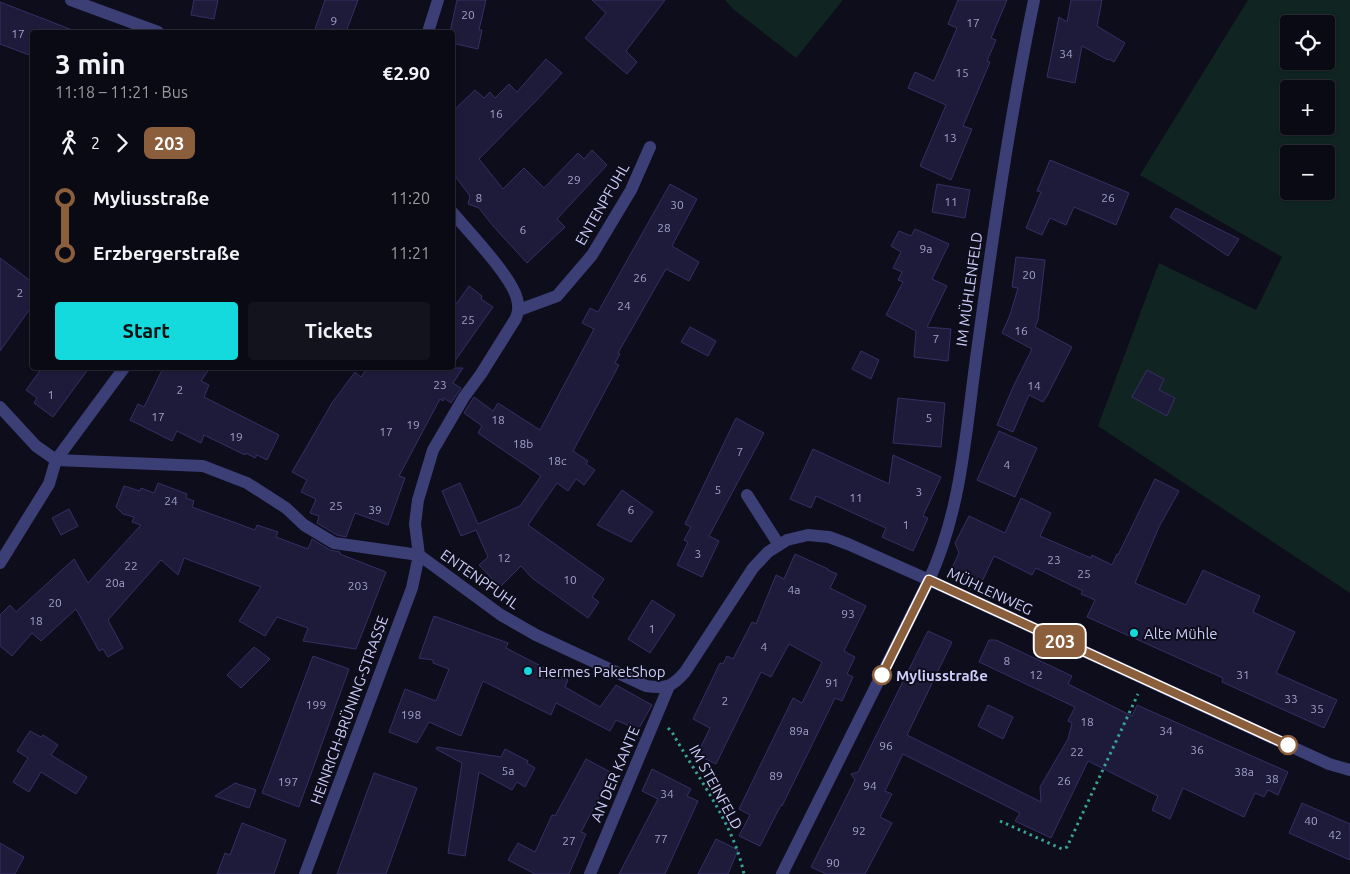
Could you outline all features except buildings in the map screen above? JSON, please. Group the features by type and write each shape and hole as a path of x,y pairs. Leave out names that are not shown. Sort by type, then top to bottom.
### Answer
{"street":[{"path":"71,0 102,5 154,30"},
{"path":"429,30 438,0"},
{"name":"IM MÜHLENFELD","path":"929,580 946,540 963,455 1001,185 1034,0"},
{"name":"ENTENPFUHL","path":"650,147 631,190 592,255 556,296 519,310 516,318 481,374 464,397 433,450 418,500 415,524 419,555 501,615 536,635 646,686 661,688 669,686"},
{"path":"455,216 510,282 517,297 519,310"},
{"path":"0,563 49,484 56,460 123,370"},
{"path":"0,407 36,446 56,460 203,466 247,483 286,508 304,525 334,543 419,555"},
{"path":"747,496 779,545"},
{"name":"MÜHLENWEG","path":"669,686 686,672 753,568 768,552 786,540 808,535 829,537 929,580 1329,764 1350,770"},
{"name":"HEINRICH-BRÜNING-STRASSE","path":"305,874 412,588 419,555"},
{"path":"782,874 929,580"},
{"name":"AN DER KANTE","path":"590,874 669,686"}],"path":[{"path":"1000,821 1062,849 1066,847 1144,680"},
{"name":"IM STEINFELD","path":"657,717 672,732 721,815 741,861 744,874"}],"green space":[{"path":"725,0 843,0 796,58 733,9"},
{"path":"1248,0 1350,0 1350,593 1098,426 1159,263 1256,310 1282,257 1140,175"}],"bus line":[{"name":"203","path":"882,675 929,580 1288,745"}],"place":[{"name":"Alte Mühle","path":"1134,633"},
{"name":"Hermes PaketShop","path":"528,671"},
{"name":"Myliusstraße","path":"882,675"}]}
